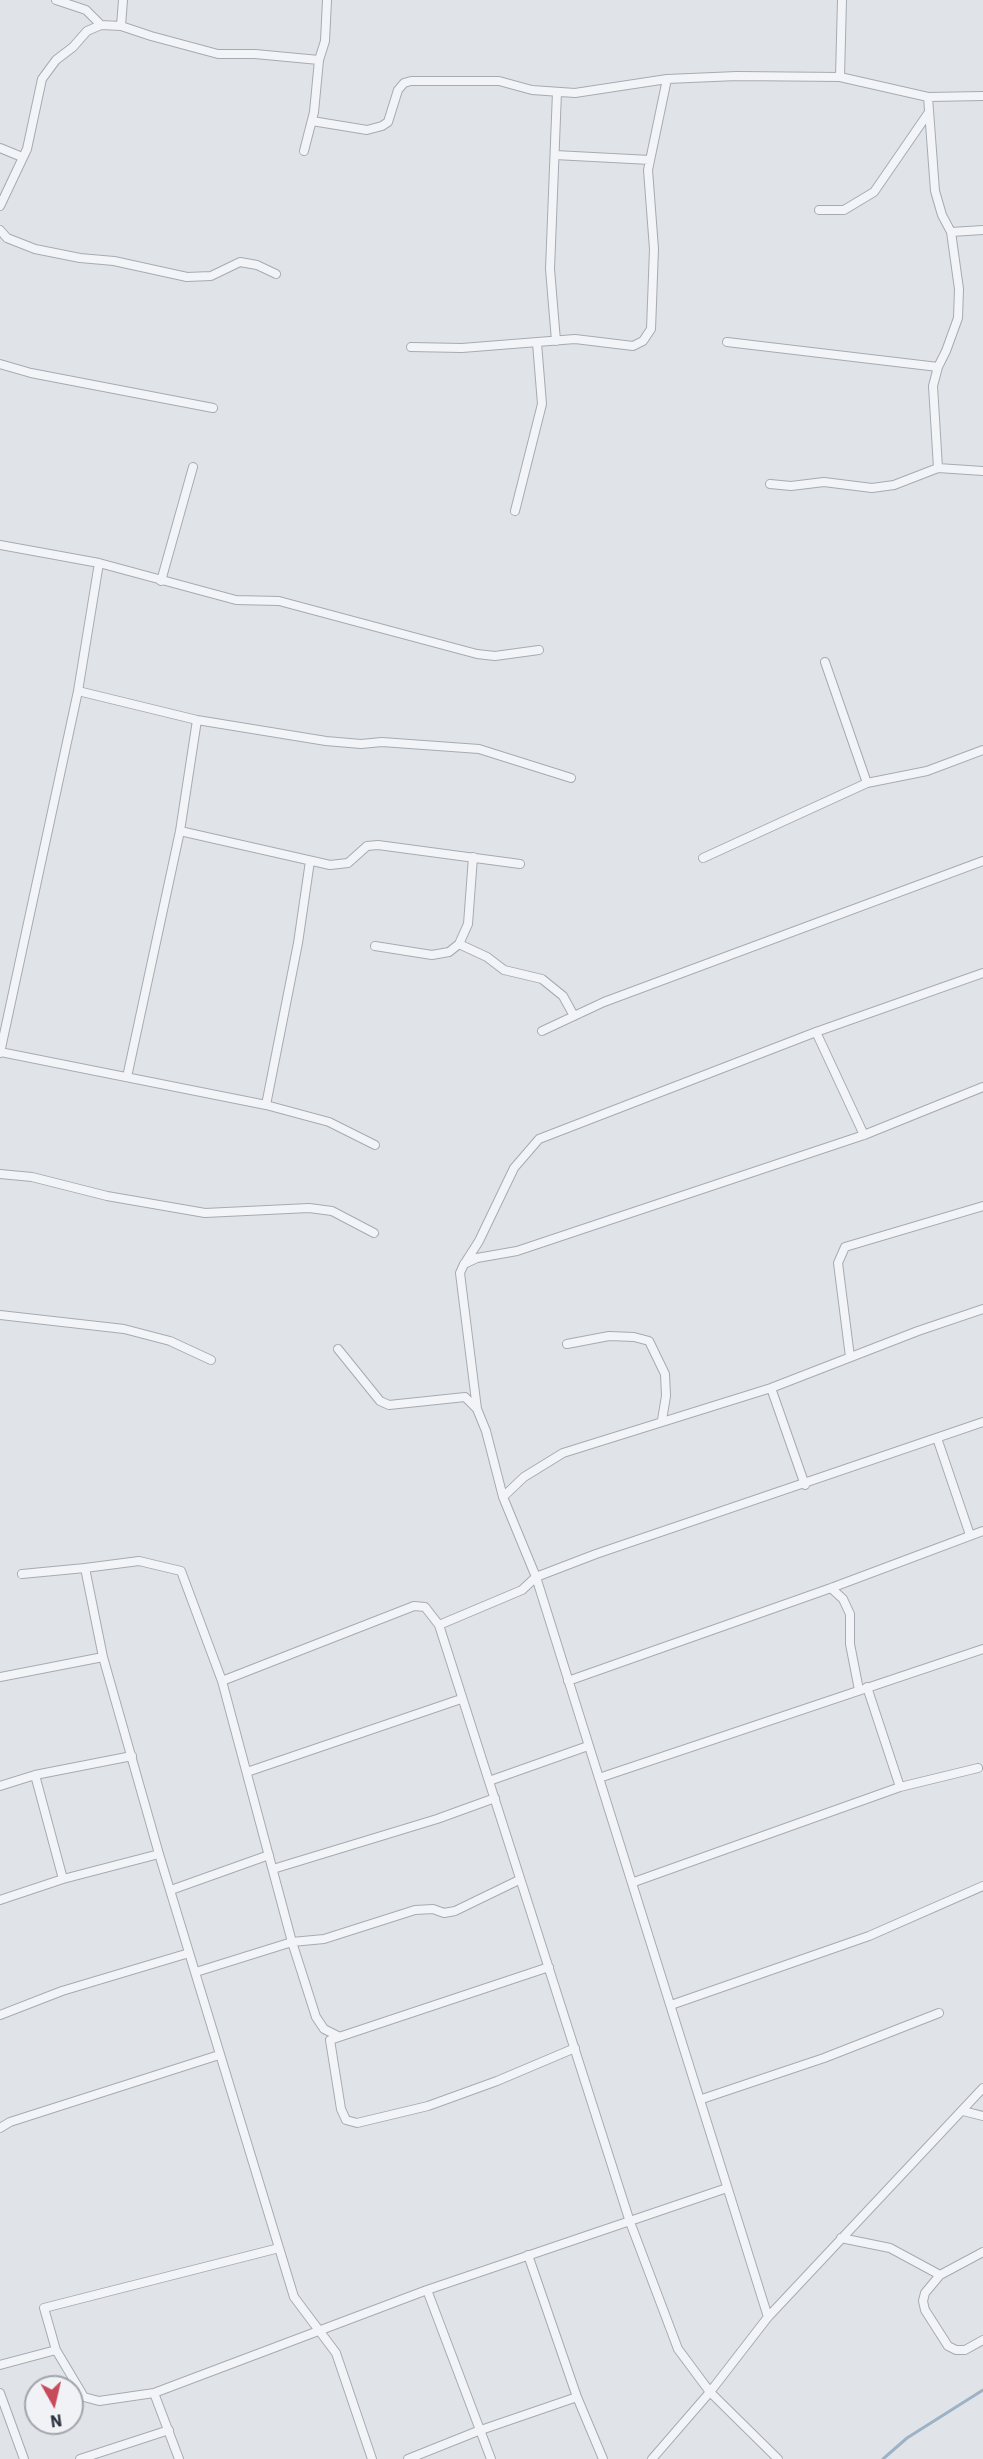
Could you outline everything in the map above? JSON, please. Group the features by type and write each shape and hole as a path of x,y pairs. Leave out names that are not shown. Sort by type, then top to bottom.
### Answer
{"street":[{"path":"56,0 86,10 101,25"},
{"path":"121,26 123,0"},
{"path":"304,151 312,121 319,60 325,42 327,0"},
{"path":"840,77 842,0"},
{"path":"0,206 22,157 33,125 42,79 56,60 73,47 87,31 101,25 121,26 218,54 255,54 319,60"},
{"path":"312,121 366,130 382,126 388,122 398,90 404,83 411,81 499,81 532,90 556,92 591,91 667,79 737,76 840,77 928,97 983,96"},
{"path":"411,347 462,348 595,340 633,346 648,335 654,249 648,170 667,79"},
{"path":"556,92 550,269 556,341"},
{"path":"928,97 935,191 942,215 951,232 959,289 958,318 938,367 933,386 938,468"},
{"path":"819,210 844,210 874,192 929,112"},
{"path":"0,148 22,157"},
{"path":"555,155 650,160"},
{"path":"0,230 7,238 34,249 48,249 80,258 114,261 187,277 211,276 240,262 257,265 276,274"},
{"path":"951,232 983,230"},
{"path":"727,342 938,367"},
{"path":"515,511 542,404 537,343"},
{"path":"0,364 31,373 213,408"},
{"path":"161,581 193,467"},
{"path":"770,484 791,486 824,482 872,488 894,485 938,468 983,471"},
{"path":"0,544 99,563 236,600 279,601 477,654 495,656 538,650"},
{"path":"99,563 78,691 0,1053 266,1105 329,1122 375,1145"},
{"path":"825,662 867,783"},
{"path":"78,691 197,720 349,743 382,742 480,749 571,778"},
{"path":"127,1077 180,831 197,720"},
{"path":"703,858 867,783 927,771 983,750"},
{"path":"180,831 310,861 342,865 367,846 378,845 520,864"},
{"path":"375,946 432,955 448,952 459,944 468,924 473,857"},
{"path":"266,1105 298,943 310,861"},
{"path":"542,1031 604,1002 983,861"},
{"path":"459,944 487,957 504,970 542,979 563,996 574,1016"},
{"path":"768,2317 634,1882 588,1746 536,1577 503,1497 486,1431 477,1409 460,1273 479,1241 514,1168 539,1139 816,1032 983,973"},
{"path":"816,1032 864,1135"},
{"path":"464,1264 477,1258 517,1251 864,1135 983,1087"},
{"path":"0,1174 32,1177 107,1196 205,1213 309,1208 332,1212 374,1233"},
{"path":"850,1358 838,1263 845,1247 983,1206"},
{"path":"503,1497 524,1477 563,1453 662,1420 771,1388 983,1309"},
{"path":"0,1315 124,1329 170,1341 211,1360"},
{"path":"567,1344 609,1336 634,1337 649,1341 665,1374 666,1396 662,1420"},
{"path":"338,1349 380,1401 399,1405 465,1397 477,1409"},
{"path":"771,1388 805,1485"},
{"path":"439,1625 522,1590 536,1577 596,1554 805,1485 983,1422"},
{"path":"937,1438 970,1535"},
{"path":"568,1681 831,1588 983,1531"},
{"path":"22,1574 139,1561 181,1571 222,1681 292,1942 316,2017 324,2029 338,2037"},
{"path":"85,1568 103,1657 159,1854 294,2297 336,2353 372,2459"},
{"path":"831,1588 843,1599 850,1614 850,1644 863,1688 900,1787"},
{"path":"222,1681 414,1606 425,1607 439,1625 630,2222 678,2349 710,2392 778,2459"},
{"path":"599,1778 983,1648"},
{"path":"0,1677 103,1657"},
{"path":"247,1772 461,1699"},
{"path":"489,1781 588,1746"},
{"path":"0,1786 35,1775 132,1756"},
{"path":"634,1882 900,1787 978,1768"},
{"path":"35,1775 63,1880"},
{"path":"273,1869 437,1819 495,1798"},
{"path":"0,1900 159,1854"},
{"path":"171,1890 269,1856"},
{"path":"196,1972 292,1942 324,1939 415,1910 432,1909 444,1913 454,1911 519,1880"},
{"path":"671,2005 869,1936 983,1886"},
{"path":"0,2015 62,1991 189,1953"},
{"path":"549,1967 330,2040 341,2109 346,2120 357,2123 428,2106 575,2048"},
{"path":"702,2099 824,2058 939,2013"},
{"path":"0,2128 10,2122 219,2055"},
{"path":"652,2459 710,2392 768,2317 983,2088"},
{"path":"963,2111 983,2116"},
{"path":"279,2248 44,2308 56,2350 84,2397 99,2401 154,2393 427,2290 727,2188"},
{"path":"841,2238 890,2248 940,2275"},
{"path":"983,2252 940,2275 925,2293 923,2301 925,2310 948,2346 956,2350 965,2350 983,2340"},
{"path":"528,2255 577,2397 603,2459"},
{"path":"427,2290 478,2431 491,2459"},
{"path":"0,2365 56,2350"},
{"path":"0,2393 24,2459"},
{"path":"154,2393 179,2459"},
{"path":"408,2459 478,2431 577,2397"},
{"path":"80,2459 169,2430"}],"waterway":[{"path":"883,2459 907,2438 983,2390"}]}
